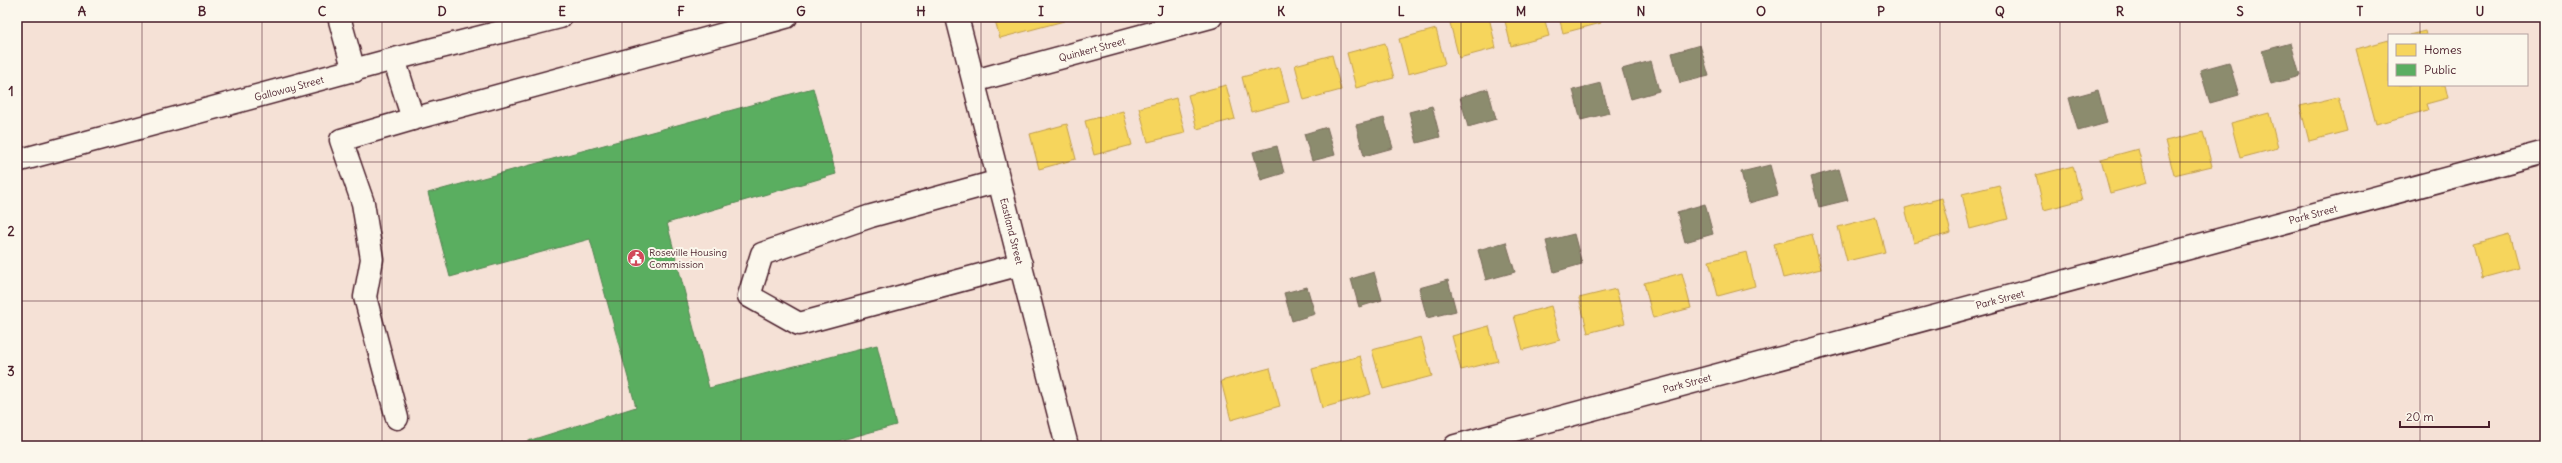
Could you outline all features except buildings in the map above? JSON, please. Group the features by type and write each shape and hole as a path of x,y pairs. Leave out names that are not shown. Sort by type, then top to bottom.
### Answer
{"street":[{"path":"339,17 354,71"},
{"name":"Galloway Street","path":"17,161 394,59 560,17"},
{"path":"397,418 365,297 372,259 363,203 341,140 786,17"},
{"name":"Eastland Street","path":"957,17 1067,446"},
{"name":"Quinkert Street","path":"974,81 1210,17"},
{"path":"394,59 413,119"},
{"name":"Park Street","path":"1455,446 2545,152"},
{"path":"999,181 871,216 762,254 749,296 799,324 1021,264"}],"place":[{"name":"Roseville Housing Commission","path":"636,258"}]}
